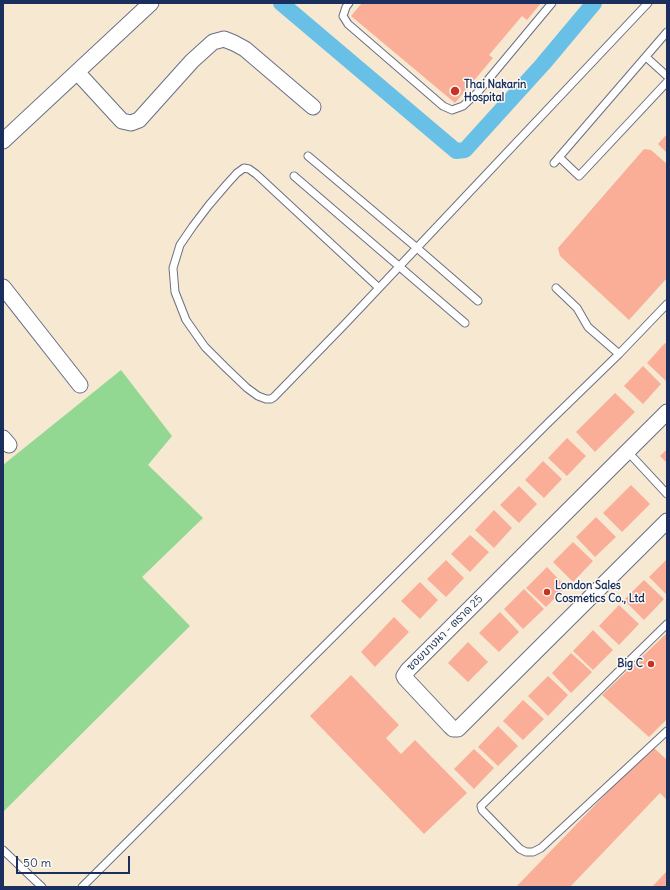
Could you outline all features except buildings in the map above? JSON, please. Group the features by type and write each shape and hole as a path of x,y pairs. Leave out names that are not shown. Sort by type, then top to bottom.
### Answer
{"street":[{"path":"3,141 151,3"},
{"path":"77,72 122,121 131,123 139,120 192,61 213,42 224,39 245,49 313,107"},
{"path":"3,287 80,385"},
{"name":"ซอยบางนา - ตราด 25","path":"667,412 408,670 404,678 453,729 458,729 667,521"}],"lane":[{"path":"349,3 343,16 348,24 443,106 452,110 463,106 477,93 552,3"},
{"path":"379,288 256,174 250,169 244,168 232,178 193,226 180,245 173,268 175,292 186,320 205,347 247,388 258,396 266,399 274,398 379,288 417,248 648,3"},
{"path":"554,163 667,32"},
{"path":"646,57 667,76"},
{"path":"559,157 579,176 667,82"},
{"path":"308,156 478,301"},
{"path":"294,176 465,323"},
{"path":"556,288 577,308 588,327 619,354"},
{"path":"82,887 619,354 667,304"},
{"path":"628,452 667,494"},
{"path":"667,624 481,806 482,810 520,849 526,852 533,852 542,848 667,730"},
{"path":"3,850 42,887"}],"green space":[{"path":"121,370 172,436 148,465 203,518 142,577 190,626 3,812 3,465"}],"waterway":[{"path":"281,3 456,151 465,150 543,64 594,3"}],"place":[{"name":"Thai Nakarin Hospital","path":"455,91"},
{"name":"London Sales Cosmetics Co., Ltd","path":"547,592"},
{"name":"Big C","path":"651,664"}]}
